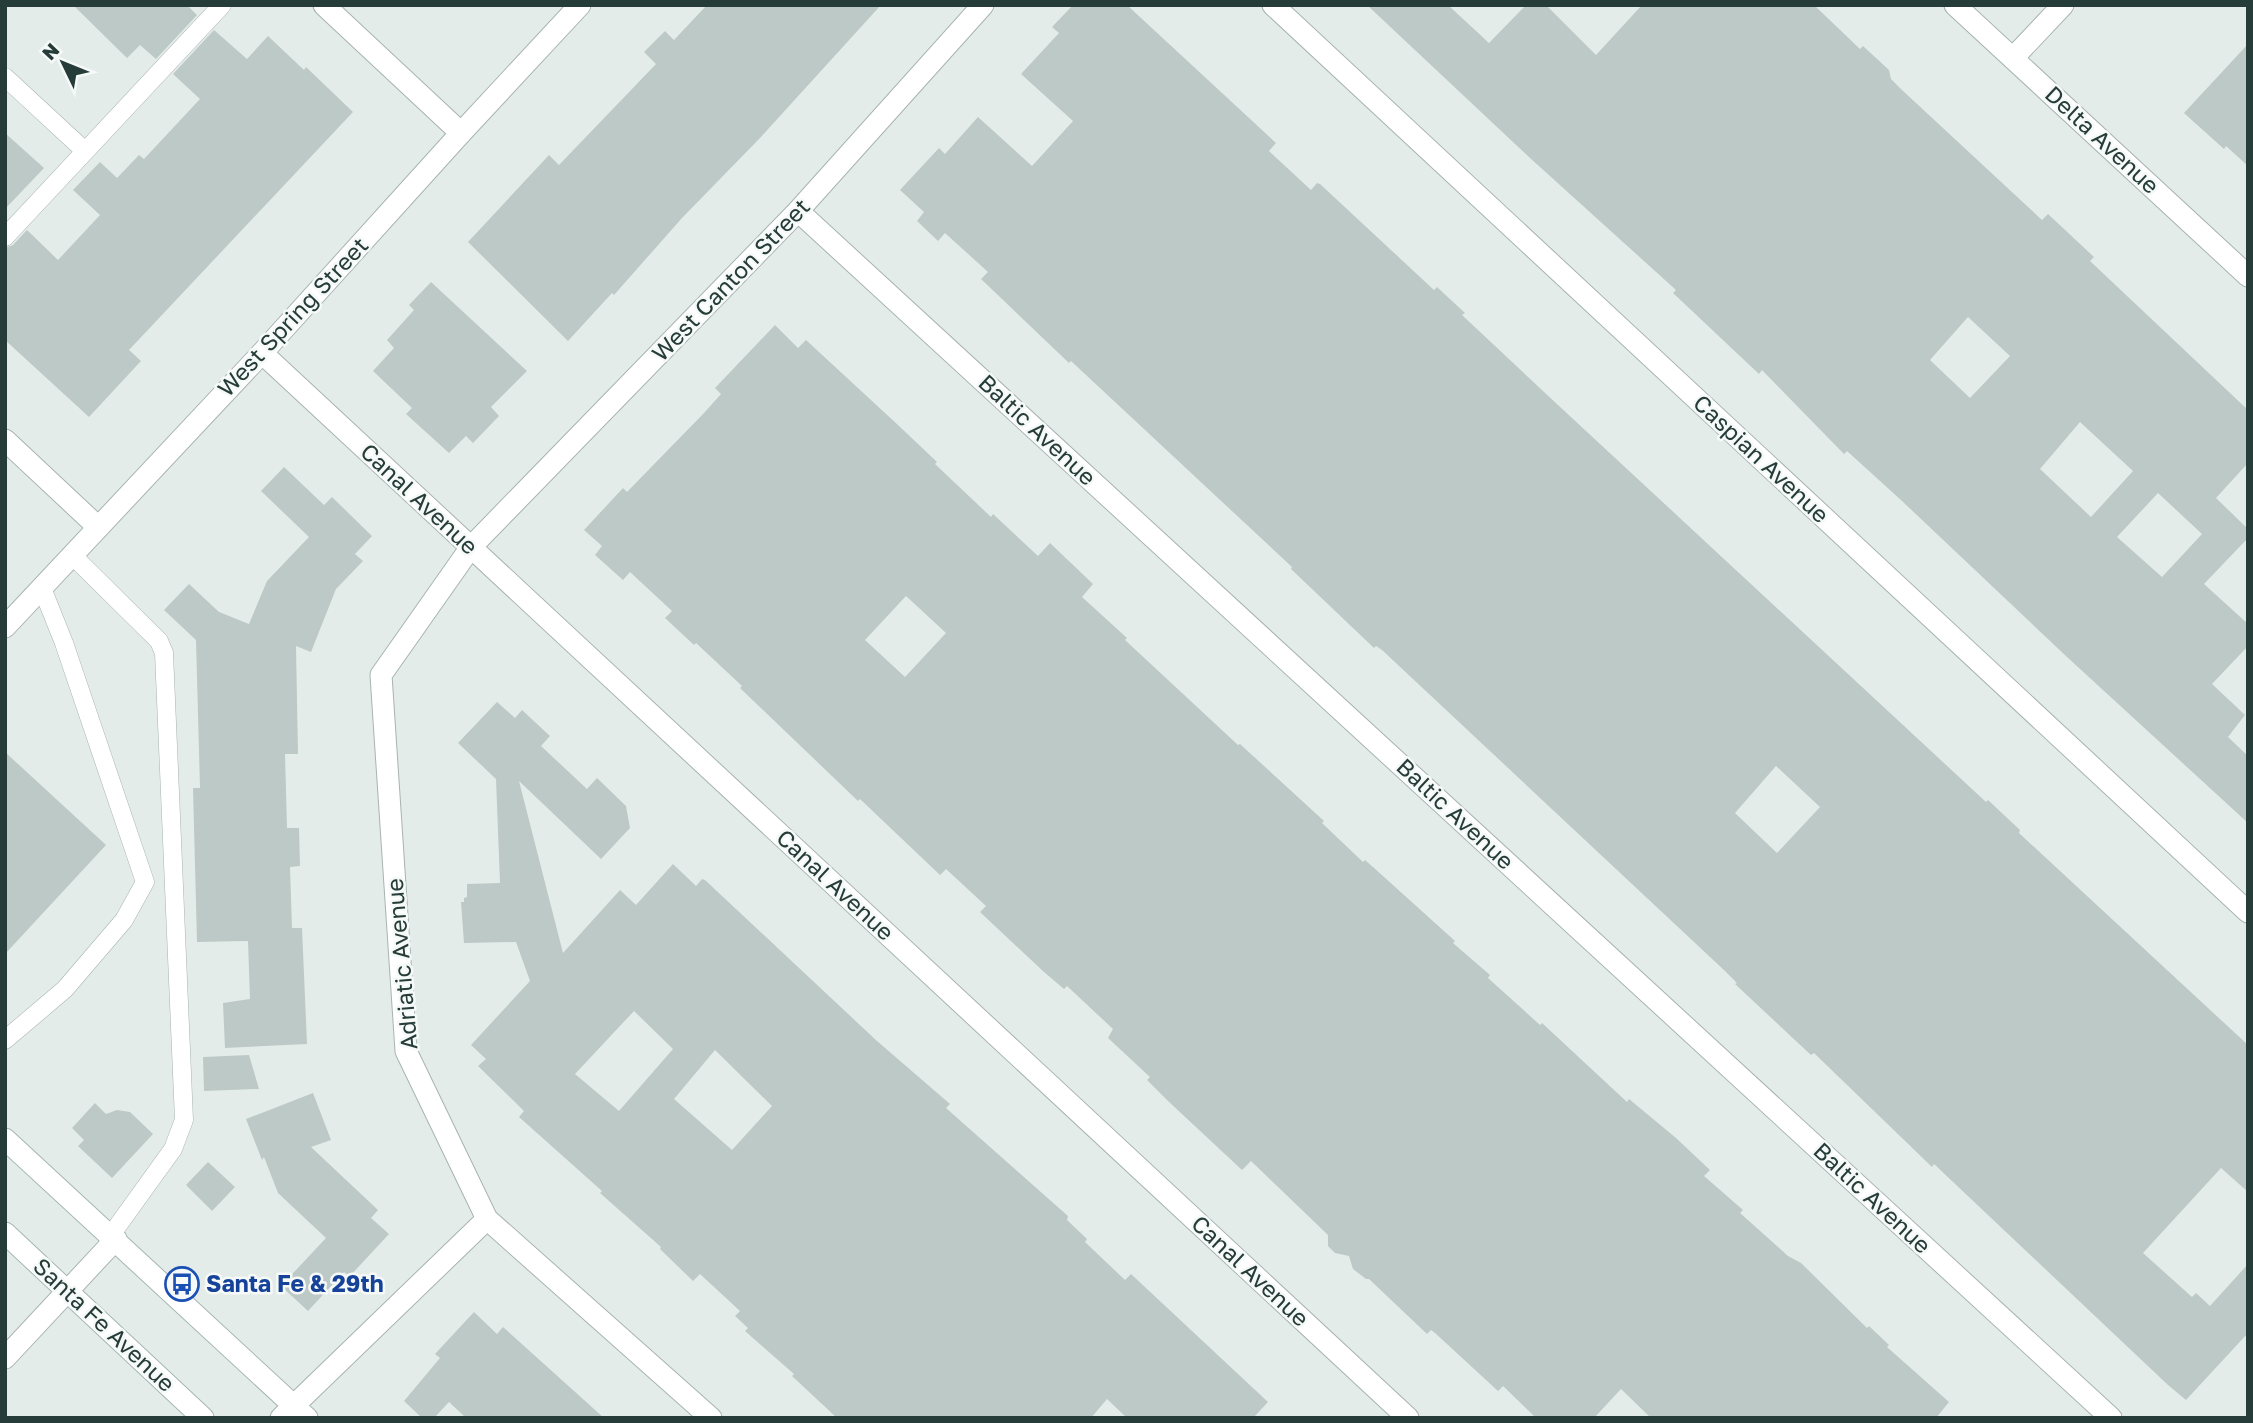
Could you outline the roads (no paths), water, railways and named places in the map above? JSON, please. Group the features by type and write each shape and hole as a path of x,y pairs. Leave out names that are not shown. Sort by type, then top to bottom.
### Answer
{"street":[{"path":"324,5 461,133"},
{"name":"West Spring Street","path":"5,627 580,5"},
{"name":"West Canton Street","path":"471,547 798,211 983,5"},
{"name":"Caspian Avenue","path":"1273,5 2248,912"},
{"name":"Delta Avenue","path":"1955,5 2248,276"},
{"path":"2013,58 2063,5"},
{"name":"Baltic Avenue","path":"798,211 2111,1418"},
{"name":"Canal Avenue","path":"261,353 1408,1418"},
{"path":"5,440 97,527"},
{"name":"Adriatic Avenue","path":"471,547 381,675 406,1051 486,1219 711,1418"},
{"path":"5,1139 113,1237 294,1414 486,1219"},
{"name":"Santa Fe Avenue","path":"5,1233 204,1418"},
{"path":"5,1358 113,1237"}],"lane":[{"path":"5,237 222,5"},
{"path":"5,77 85,151"},
{"path":"72,555 159,641 164,653 184,1120 173,1149 113,1237"},
{"path":"5,1040 65,989 124,920 145,882 64,643 42,588"}],"place":[{"name":"Santa Fe & 29th","path":"182,1284"}]}
